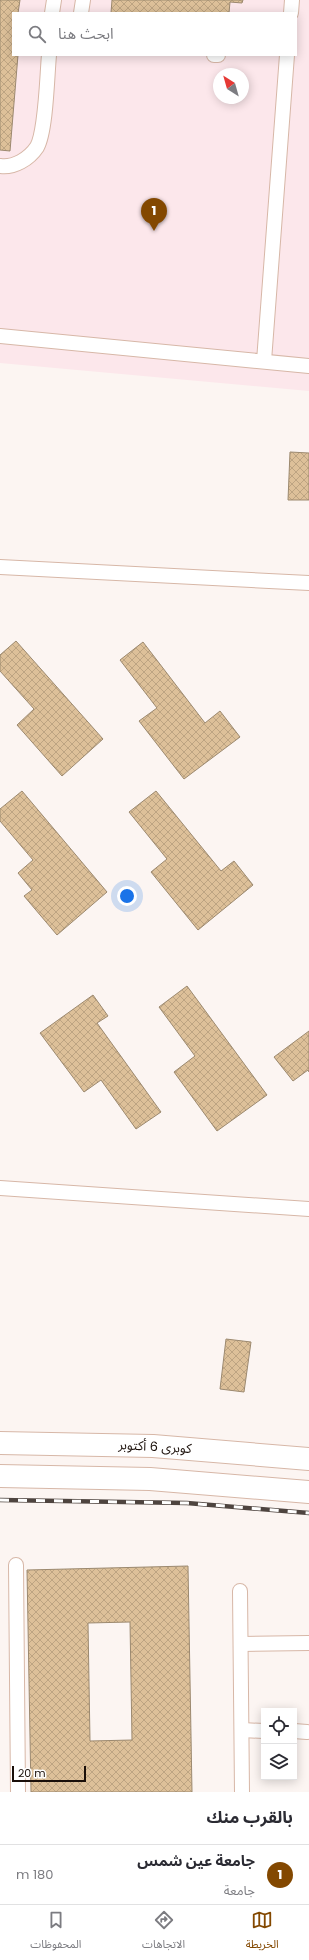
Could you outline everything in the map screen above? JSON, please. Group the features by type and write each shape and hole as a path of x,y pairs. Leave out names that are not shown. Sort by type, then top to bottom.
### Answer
{"highway":[{"name":"كوبرى 6 أكتوبر","path":"0,1443 153,1446 309,1459"},
{"path":"0,1476 150,1479 309,1492"}],"lane":[{"path":"52,12 54,0"},
{"path":"82,12 83,0"},
{"path":"291,12 292,0"},
{"path":"0,166 17,164 28,157 37,147 42,134 49,56"},
{"path":"264,361 287,56"},
{"path":"0,336 309,366"},
{"path":"0,567 309,583"},
{"path":"0,1188 309,1209"},
{"path":"16,1565 18,1792"},
{"path":"240,1591 242,1792"},
{"path":"241,1644 309,1643"},
{"path":"242,1730 261,1731"}],"shaded area":[{"path":"0,0 309,0 309,391 0,363"}],"building":[{"path":"0,0 20,0 18,12 12,12 12,56 18,56 10,151 0,150"},
{"path":"112,0 243,0 242,3 230,2 229,12 111,12"},
{"path":"290,452 309,453 309,500 288,500"},
{"path":"16,641 103,739 62,776 17,725 34,709 0,671 0,655"},
{"path":"143,642 205,723 220,711 240,737 184,779 139,721 157,708 120,660"},
{"path":"22,791 107,892 57,935 24,896 32,890 18,873 33,860 0,821 0,809"},
{"path":"156,791 221,871 234,861 253,885 198,930 151,872 167,859 129,812"},
{"path":"187,986 267,1095 217,1131 174,1072 195,1056 159,1007"},
{"path":"93,995 108,1016 97,1023 161,1112 136,1129 101,1080 84,1092 40,1033"},
{"path":"309,1031 309,1072 308,1070 293,1081 274,1057"},
{"path":"226,1339 251,1342 244,1392 220,1389"},
{"path":"188,1566 192,1792 31,1792 27,1570","holes":["130,1622 132,1740 90,1741 88,1623"]}],"railway":[{"path":"0,1500 187,1503 309,1513"}],"place":[{"name":"جامعة عين شمس","path":"154,231"}]}
